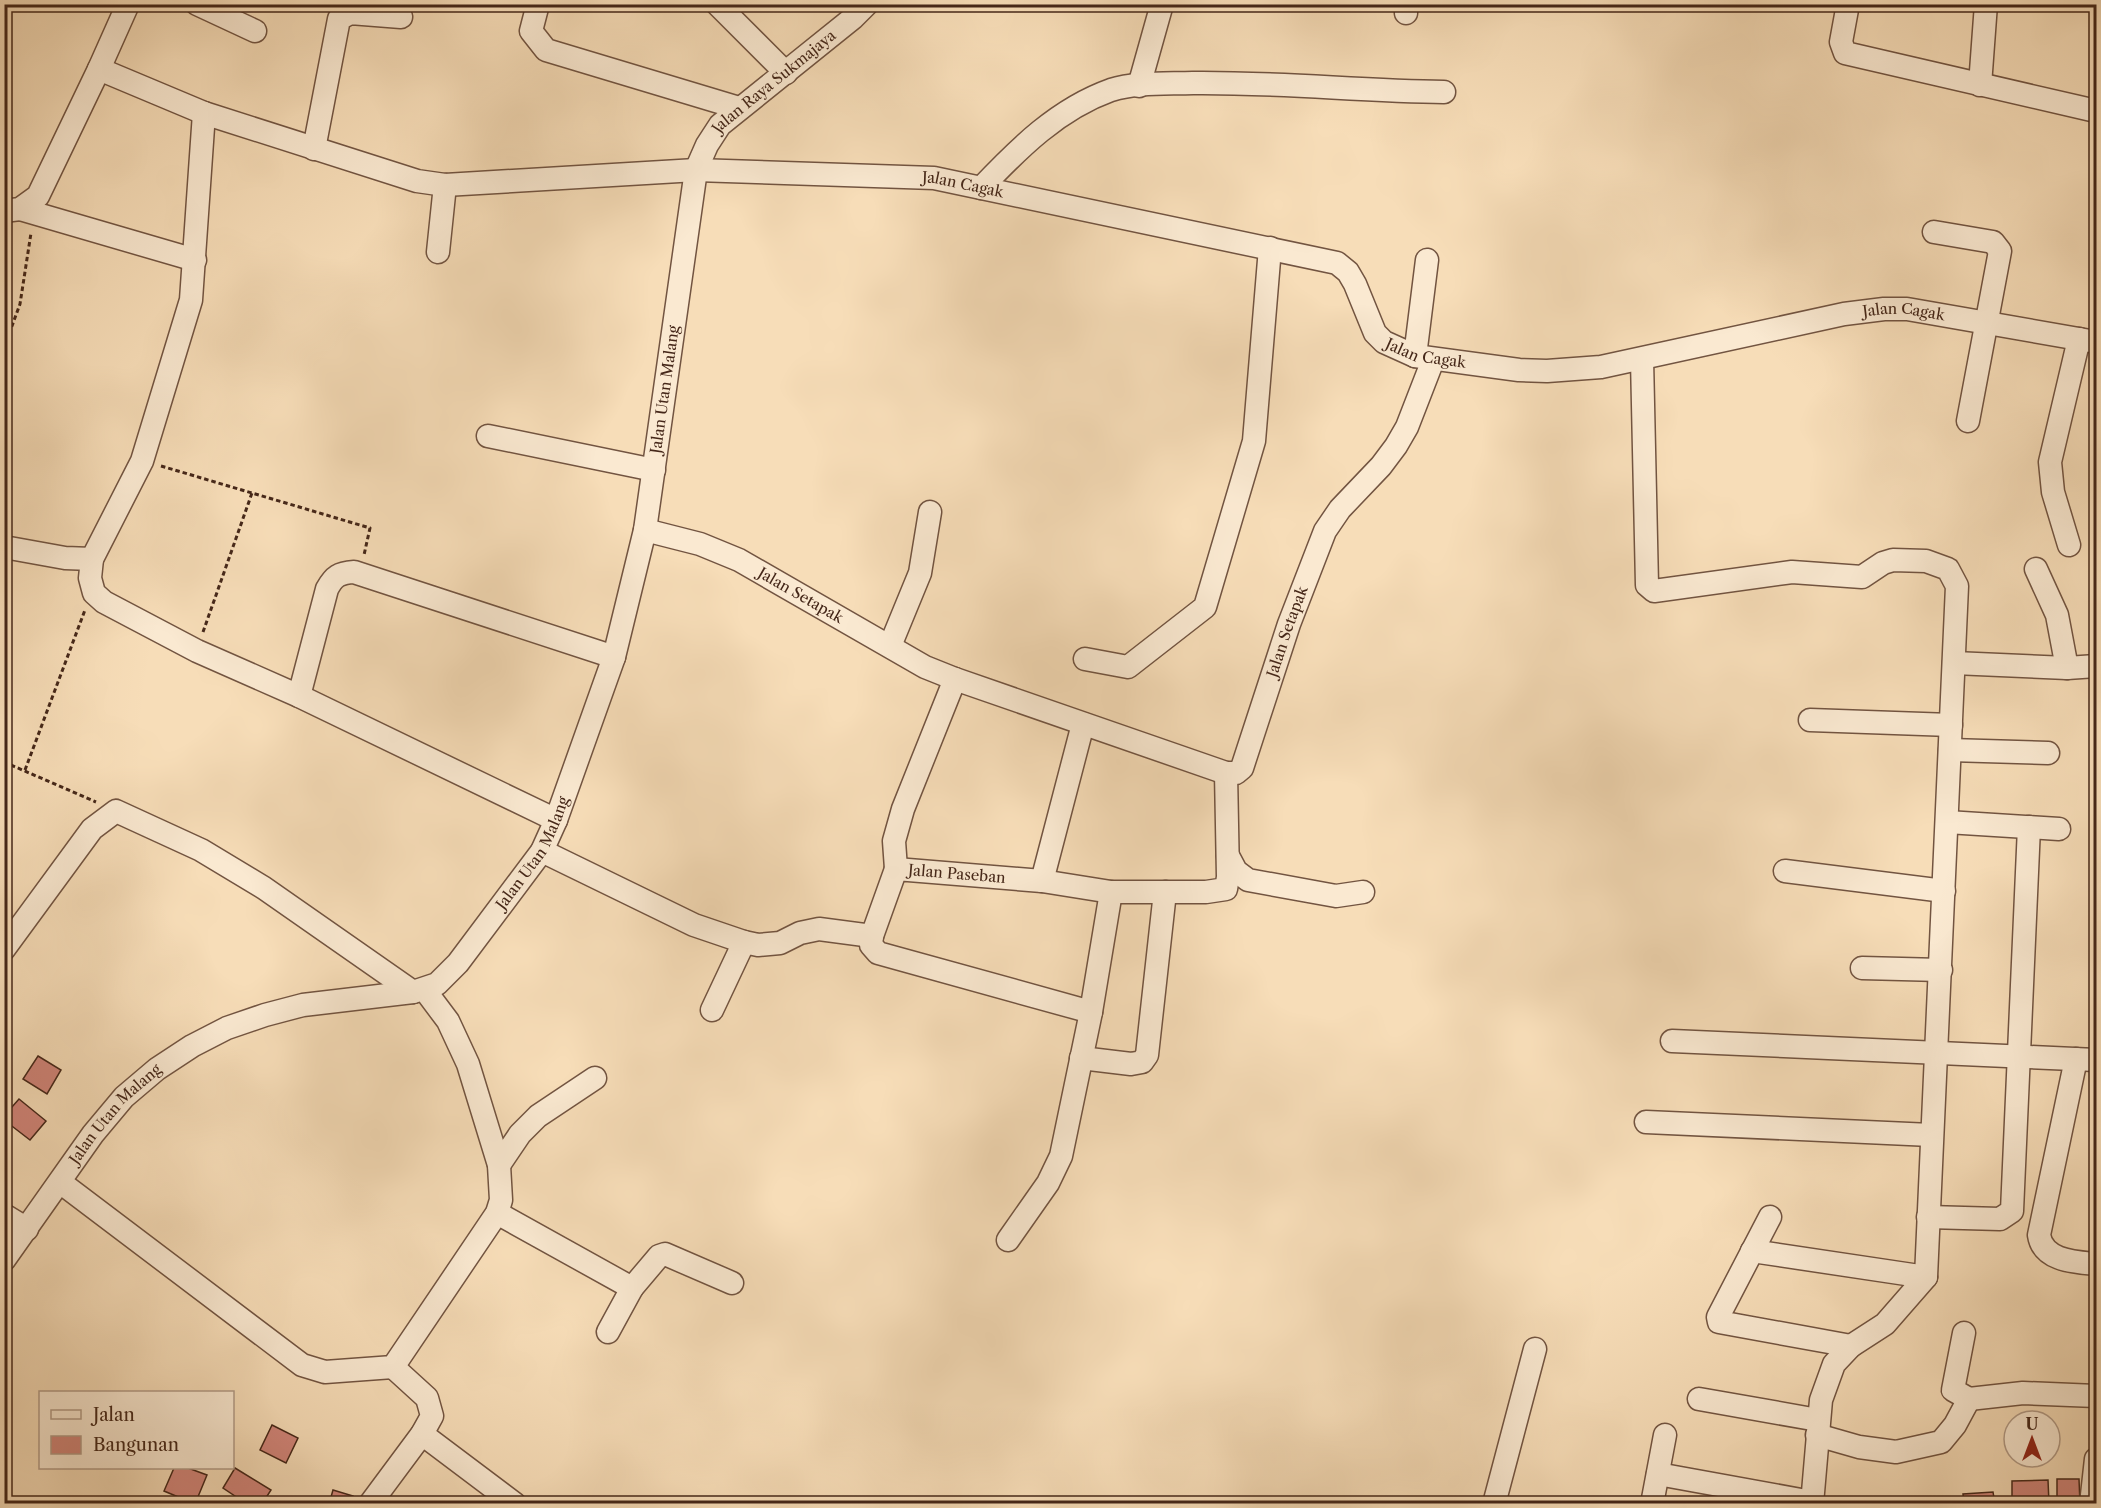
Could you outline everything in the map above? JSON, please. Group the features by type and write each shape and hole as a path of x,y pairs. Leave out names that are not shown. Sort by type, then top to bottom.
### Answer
{"street":[{"path":"20,211 38,196 128,4"},
{"path":"197,4 255,31"},
{"path":"538,4 531,31 546,50 739,108"},
{"path":"717,4 786,73"},
{"name":"Jalan Raya Sukmajaya","path":"696,170 707,145 720,125 867,4"},
{"path":"1138,86 1162,4"},
{"path":"1848,4 1841,42 1845,53 2097,111"},
{"path":"1980,85 1986,4"},
{"path":"314,149 339,19 350,13 401,17"},
{"name":"Jalan Cagak","path":"99,69 204,112 417,181 445,185 696,170 934,178 1270,248 1343,266 1355,284 1375,333 1384,342 1424,358 1546,371 1602,367 1863,310 1907,309 2088,341"},
{"path":"981,188 1026,142 1070,109 1112,90 1138,86 1236,82 1387,92 1444,92"},
{"path":"204,112 191,300 142,461 92,559 90,578 94,593 122,612 196,651 299,696 556,820"},
{"name":"Jalan Utan Malang","path":"4,1260 93,1134 124,1097 157,1069 192,1046 227,1029 303,1005 419,990 437,984 458,963 542,851 556,820 614,657 645,530 696,170"},
{"path":"438,252 445,185"},
{"path":"20,211 195,260"},
{"path":"1934,232 1993,242 2000,251 1968,421"},
{"path":"1085,659 1128,667 1205,607 1254,441 1270,248"},
{"path":"1424,358 1427,260"},
{"path":"2069,545 2054,492 2050,462 2088,341"},
{"name":"Jalan Setapak","path":"645,530 700,544 739,560 925,667 1226,773 1236,773 1242,768 1289,624 1325,531 1340,509 1396,446 1407,427 1424,358"},
{"path":"1642,359 1647,585 1654,591 1792,572 1862,577 1883,563 1893,560 1939,564 1954,577 1957,586 1926,1277 1885,1324 1851,1346 1834,1365 1828,1376 1818,1428 1812,1503 1658,1474"},
{"path":"488,436 654,470"},
{"path":"890,646 920,573 930,512"},
{"path":"4,547 65,558 92,559"},
{"path":"2036,570 2057,615 2067,668"},
{"path":"299,696 327,589 333,578 343,572 359,574 614,657"},
{"path":"1954,663 2067,668 2097,666"},
{"path":"896,869 894,841 903,809 955,679"},
{"path":"1810,720 1951,725"},
{"path":"1042,881 1083,724"},
{"path":"1950,750 2048,753"},
{"name":"Jalan Paseban","path":"872,936 896,869 1042,881 1111,892 1206,892 1226,889 1228,856 1226,773"},
{"path":"4,949 92,829 116,811 201,850 246,877 419,990 448,1021 465,1056 499,1165 501,1200 497,1213 393,1366"},
{"path":"1947,822 2059,829"},
{"path":"1928,1217 2000,1219 2012,1211 2029,827"},
{"path":"542,851 694,924 744,942 758,945 780,943 800,933 819,929 872,936 871,945 878,953 1091,1012"},
{"path":"1228,856 1236,871 1248,880 1336,896 1363,892"},
{"path":"1785,871 1944,891"},
{"path":"1008,1240 1048,1183 1061,1156 1091,1012 1111,892"},
{"path":"1081,1058 1131,1064 1142,1062 1147,1055 1165,892"},
{"path":"712,1010 744,942"},
{"path":"1862,968 1941,970"},
{"path":"1672,1041 2086,1060 2040,1235 2040,1243 2050,1255 2097,1264"},
{"path":"499,1165 520,1134 538,1116 595,1078"},
{"path":"1646,1122 1931,1135"},
{"path":"60,1182 302,1365 325,1372 393,1366 431,1403 432,1416 422,1434 370,1503"},
{"path":"497,1213 632,1288"},
{"path":"4,1215 27,1229"},
{"path":"1770,1217 1718,1317 1719,1322 1851,1346"},
{"path":"1752,1251 1926,1277"},
{"path":"608,1332 632,1288 659,1256 665,1254 732,1283"},
{"path":"1964,1333 1953,1390 1969,1399 2023,1393 2097,1396"},
{"path":"1494,1503 1535,1349"},
{"path":"1699,1399 1818,1428 1859,1447 1896,1452 1941,1442 1955,1425 1969,1399"},
{"path":"422,1434 515,1503"},
{"path":"1652,1503 1665,1436"},
{"path":"2091,1503 2097,1459"}],"path":[{"path":"4,348 20,304 20,211"},
{"path":"142,461 370,528 359,574"},
{"path":"196,651 252,493"},
{"path":"25,770 79,623 94,593"},
{"path":"4,762 116,811"}],"building":[{"path":"38,1056 61,1070 47,1094 23,1079"},
{"path":"19,1099 46,1121 30,1140 4,1120 4,1116"},
{"path":"272,1425 298,1438 286,1463 260,1450"},
{"path":"235,1468 271,1490 262,1504 247,1504 223,1488"},
{"path":"174,1469 191,1469 207,1475 195,1504 164,1491"},
{"path":"2057,1479 2079,1479 2080,1504 2057,1504"},
{"path":"2048,1480 2049,1504 2012,1504 2012,1481"},
{"path":"333,1490 353,1496 351,1504 329,1504"},
{"path":"1993,1492 1995,1504 1964,1504 1963,1494"},
{"path":"1955,1499 1955,1504 1933,1504 1933,1500"}]}
